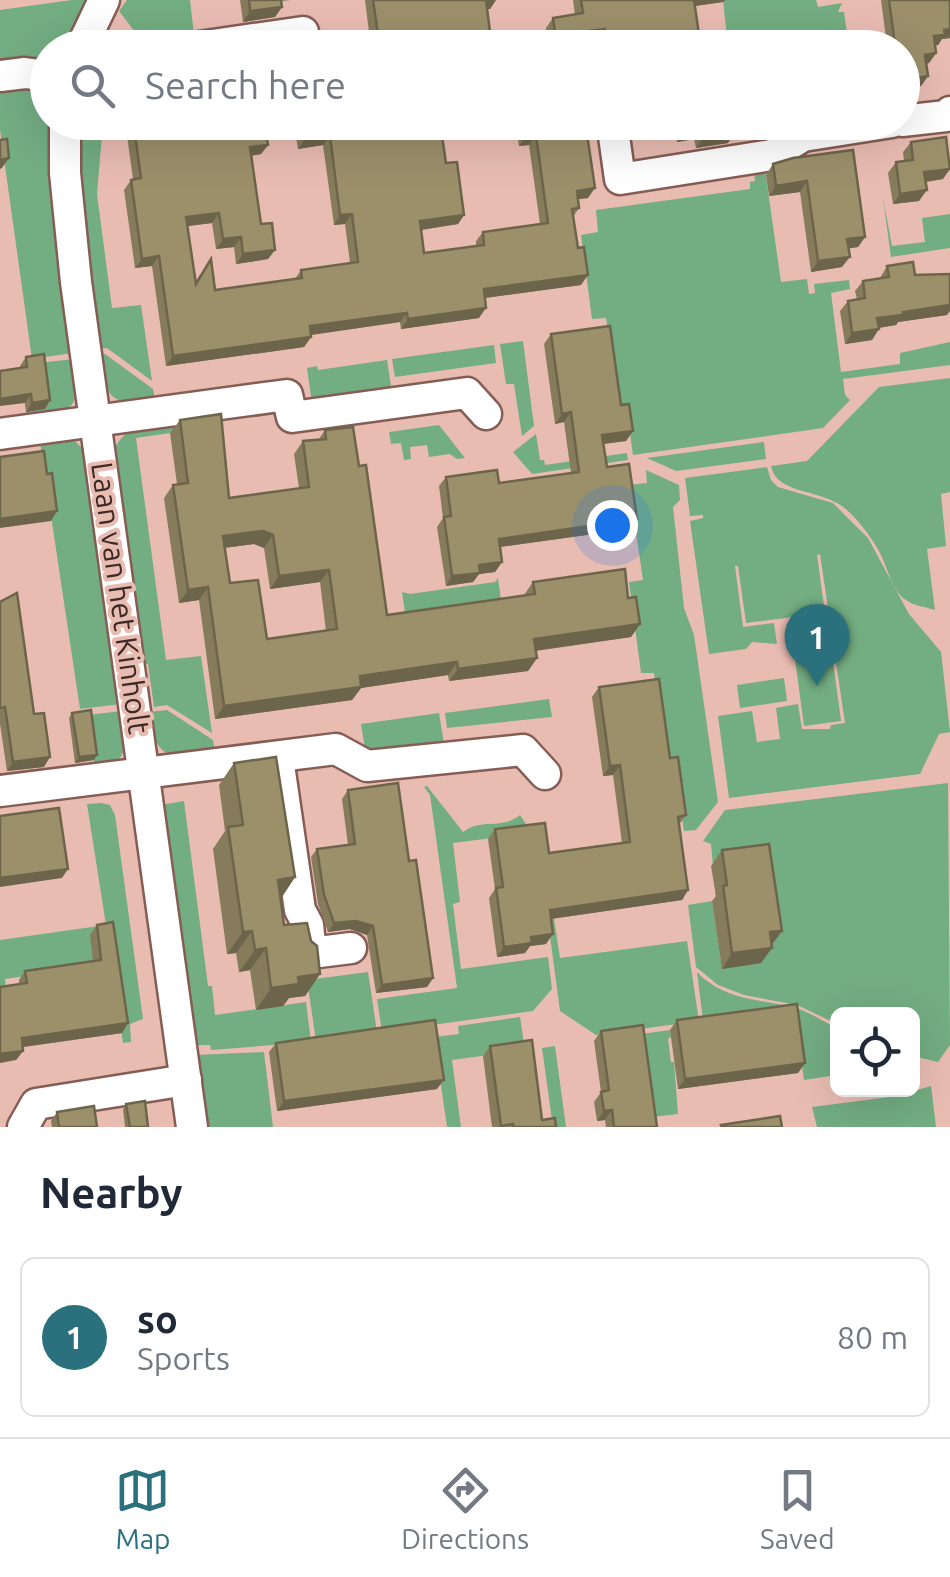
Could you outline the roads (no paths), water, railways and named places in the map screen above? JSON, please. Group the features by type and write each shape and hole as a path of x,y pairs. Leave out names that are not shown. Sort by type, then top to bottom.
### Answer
{"street":[{"path":"90,30 104,0"},
{"path":"0,76 30,74"},
{"path":"920,118 948,114"},
{"name":"Laan van het Kinholt","path":"65,140 72,246 192,1127"},
{"path":"615,140 620,179 772,155 796,140"},
{"name":"Laan van het Kinholt","path":"0,434 287,395 292,417 467,393 486,414"},
{"name":"Laan van het Kinholt","path":"0,791 336,749 367,766 524,750 546,774"},
{"path":"278,758 300,910 308,925 311,953 351,948"},
{"path":"23,1127 36,1104 186,1080"}],"place":[{"name":"so","path":"817,686"}]}
